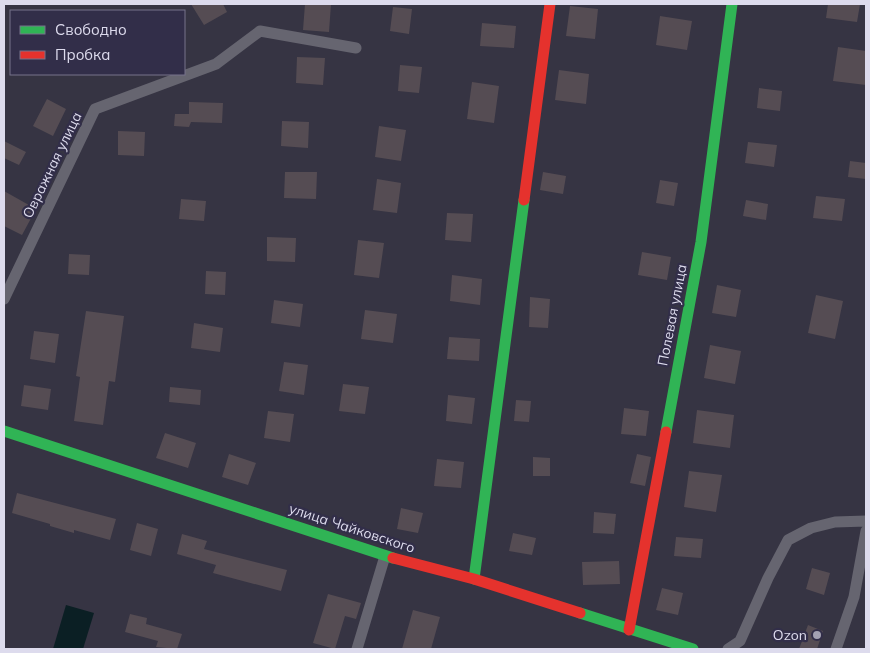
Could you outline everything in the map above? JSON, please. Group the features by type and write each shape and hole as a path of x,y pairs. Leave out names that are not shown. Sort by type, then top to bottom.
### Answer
{"street":[{"path":"474,579 550,4"},
{"name":"Полевая улица","path":"629,630 701,242 732,4"},
{"name":"Овражная улица","path":"4,299 95,109 216,64 260,31 356,48"},
{"name":"улица Чайковского","path":"4,431 385,556 474,579 693,649"},
{"path":"728,649 740,641 768,578 788,540 811,528 835,522 866,521"},
{"path":"836,649 854,597 866,531"},
{"path":"357,649 385,556"}],"shaded area":[{"path":"66,605 94,613 83,649 53,649"}],"building":[{"path":"191,4 223,4 227,12 204,25"},
{"path":"305,4 331,4 329,32 303,30"},
{"path":"828,4 860,4 857,22 826,18"},
{"path":"570,6 598,9 595,39 566,36"},
{"path":"393,7 412,9 409,34 390,31"},
{"path":"660,16 692,21 687,50 656,45"},
{"path":"482,23 516,26 514,48 480,46"},
{"path":"838,47 866,51 866,85 833,81"},
{"path":"297,57 325,58 323,85 296,83"},
{"path":"400,65 422,67 419,93 398,91"},
{"path":"559,70 589,74 586,104 555,100"},
{"path":"472,82 499,86 494,123 467,119"},
{"path":"759,88 782,91 780,111 757,108"},
{"path":"47,99 66,109 53,136 33,126"},
{"path":"189,102 223,103 222,123 191,122 189,127 174,126 175,114 189,114"},
{"path":"282,121 309,122 308,148 281,146"},
{"path":"379,126 406,130 401,161 375,157"},
{"path":"118,131 145,132 144,156 118,155"},
{"path":"4,141 26,152 19,165 4,158"},
{"path":"748,142 777,145 774,167 745,163"},
{"path":"850,161 866,163 866,179 848,177"},
{"path":"285,172 317,172 316,199 284,198"},
{"path":"543,172 566,176 563,194 540,190"},
{"path":"377,179 401,183 397,213 373,210"},
{"path":"660,180 678,183 674,206 656,203"},
{"path":"4,191 36,209 22,235 4,226"},
{"path":"816,196 845,199 842,221 813,218"},
{"path":"181,199 206,201 204,221 179,219"},
{"path":"746,200 768,204 766,220 743,216"},
{"path":"447,213 473,214 471,242 445,240"},
{"path":"267,237 296,238 295,262 267,261"},
{"path":"358,240 384,243 379,278 354,275"},
{"path":"642,252 671,257 667,280 638,275"},
{"path":"69,254 90,255 89,275 68,274"},
{"path":"206,271 226,272 225,295 205,294"},
{"path":"452,275 482,279 480,305 450,301"},
{"path":"717,285 741,290 736,317 712,313"},
{"path":"816,295 843,301 835,339 808,333"},
{"path":"530,297 550,299 548,328 529,327"},
{"path":"274,300 303,304 300,327 271,323"},
{"path":"365,310 397,314 393,343 361,339"},
{"path":"86,311 124,316 115,382 109,381 103,425 74,421 80,377 76,376"},
{"path":"194,323 223,328 220,352 191,348"},
{"path":"34,331 59,334 55,363 30,359"},
{"path":"449,337 480,339 479,361 447,359"},
{"path":"710,345 741,351 735,384 704,378"},
{"path":"284,362 308,365 304,395 279,391"},
{"path":"343,384 369,387 365,414 339,411"},
{"path":"24,385 51,389 48,410 21,406"},
{"path":"170,387 201,390 200,405 169,402"},
{"path":"448,395 475,398 472,424 446,421"},
{"path":"516,400 531,401 529,422 514,421"},
{"path":"624,408 649,411 646,436 621,434"},
{"path":"697,410 734,415 730,448 693,443"},
{"path":"268,411 294,414 290,442 264,438"},
{"path":"165,433 196,443 188,468 156,458"},
{"path":"229,454 256,463 248,485 222,477"},
{"path":"637,454 651,457 645,486 630,483"},
{"path":"533,457 550,458 550,476 533,476"},
{"path":"437,459 464,462 461,488 434,486"},
{"path":"689,471 722,475 716,512 684,507"},
{"path":"17,493 116,519 110,540 74,530 74,533 12,513"},
{"path":"401,508 423,513 418,533 397,529"},
{"path":"594,512 616,514 614,534 593,533"},
{"path":"137,523 158,529 151,556 130,550"},
{"path":"513,533 536,538 532,555 509,551"},
{"path":"182,534 207,541 204,549 287,570 281,591 213,573 216,565 177,554"},
{"path":"676,537 703,539 701,558 674,556"},
{"path":"619,561 620,584 583,585 582,562"},
{"path":"812,568 830,573 824,595 806,589"},
{"path":"662,588 683,593 678,615 656,610"},
{"path":"328,594 361,603 356,619 345,616 335,649 313,643"},
{"path":"413,610 440,617 431,649 402,649"},
{"path":"130,614 147,618 146,624 182,634 177,649 156,647 158,641 125,632"},
{"path":"808,625 823,631 817,649 799,649"}],"traffic: fast":[{"path":"666,432 701,242 732,4"},
{"path":"474,579 524,200"},
{"path":"4,431 393,558"},
{"path":"580,613 693,649"}],"traffic: jam":[{"path":"524,200 550,4"},
{"path":"629,630 666,432"},
{"path":"393,558 474,579 580,613"}],"place":[{"name":"Ozon","path":"817,635"}]}
